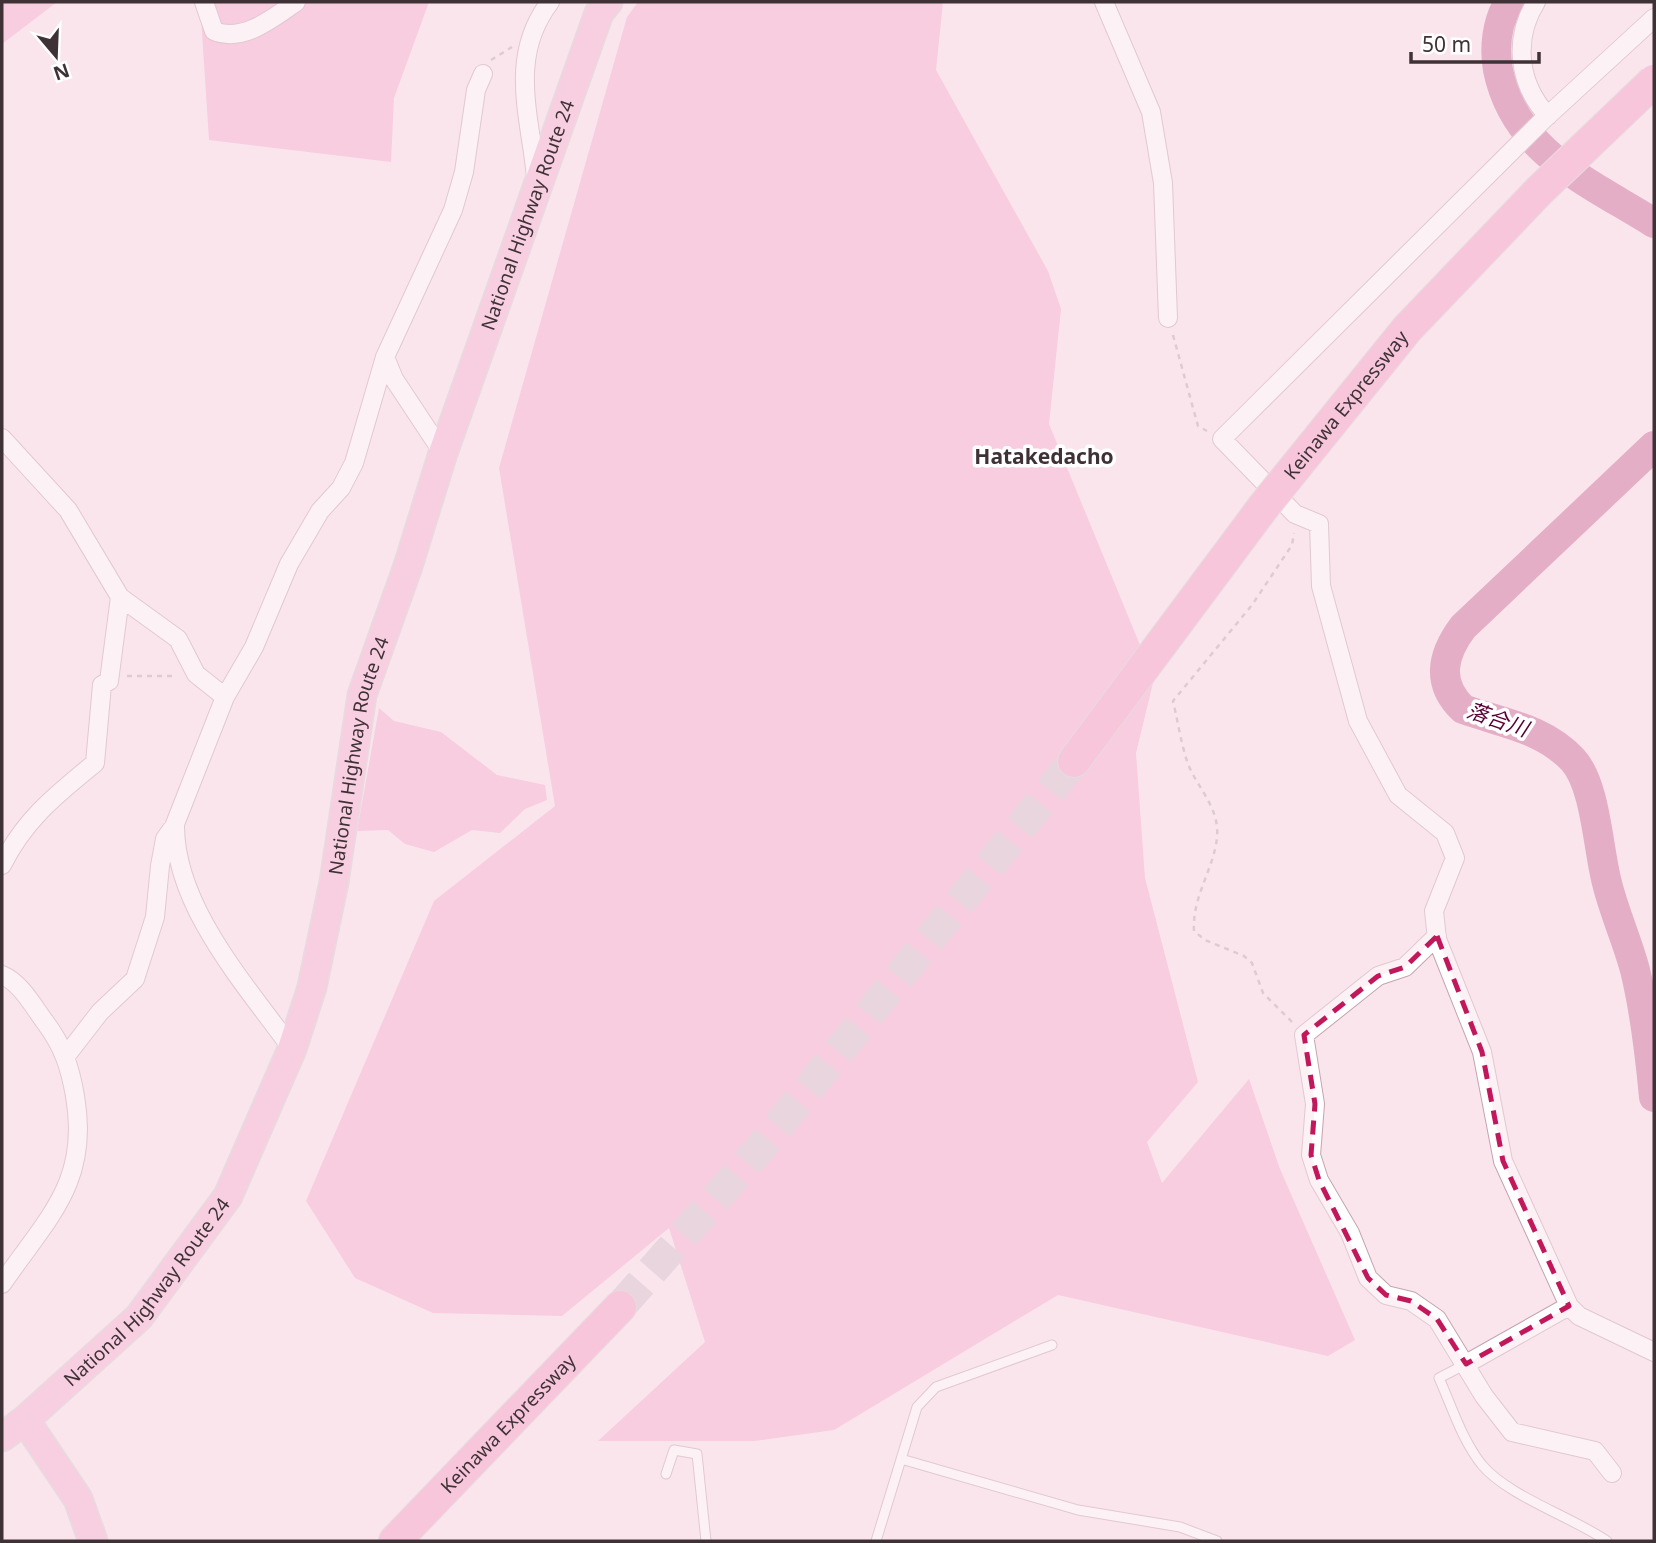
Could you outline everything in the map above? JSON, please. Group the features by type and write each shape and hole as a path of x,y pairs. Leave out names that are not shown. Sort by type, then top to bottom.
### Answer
{"highway":[{"name":"National Highway Route 24","path":"2,1437 25,1420 139,1317 228,1196 292,1049 312,987 334,882 362,695 408,566 443,453 599,13 608,2"},
{"name":"Keinawa Expressway","path":"1074,761 1264,506 1408,329 1539,191 1654,81"},
{"name":"Keinawa Expressway","path":"395,1541 620,1307"},
{"path":"25,1420 78,1499 93,1541"}],"street":[{"path":"204,2 214,31 227,37 243,33 272,19 296,2"},
{"path":"537,188 533,144 523,99 528,42 541,14 550,2"},
{"path":"1104,2 1151,111 1163,183 1168,317"},
{"path":"1536,2 1526,19 1520,52 1525,82 1545,118"},
{"path":"1654,18 1545,118 1222,439 1295,514 1319,524 1321,586 1358,721 1398,795 1445,833 1455,858 1434,911 1437,936 1450,976 1482,1052 1503,1161 1569,1306 1579,1316 1654,1352"},
{"path":"66,1056 100,1012 135,979 155,917 165,839 175,824 225,697 254,647 289,564 320,511 341,488 354,463 385,358 453,210 464,172 474,99 483,74"},
{"path":"385,358 394,379 443,453"},
{"path":"2,438 68,510 120,597 178,639 196,674 225,697"},
{"path":"2,865 16,836 50,801 95,763 103,685 109,681 120,597"},
{"path":"175,824 175,845 199,918 292,1049"},
{"path":"1437,936 1405,967 1378,976 1304,1035 1315,1104 1311,1155 1319,1180 1350,1233 1368,1278 1386,1295 1411,1301 1437,1319 1484,1396 1512,1432 1595,1451 1612,1473"},
{"path":"2,975 13,980 66,1056 78,1116 79,1152 68,1189 2,1284"},
{"path":"1466,1364 1569,1306"}],"lane":[{"path":"876,1541 917,1407 936,1387 1052,1345"},
{"path":"1466,1364 1439,1378 1471,1449 1484,1467 1504,1483 1607,1541"},
{"path":"666,1474 674,1450 697,1454 706,1541"},
{"path":"901,1459 1078,1510 1180,1527 1217,1541"}],"path":[{"path":"1168,317 1198,426 1222,439"},
{"path":"1295,514 1292,545 1252,605 1173,701 1189,766 1203,787 1216,819 1217,839 1205,887 1195,902 1194,930 1205,940 1244,956 1252,963 1263,993 1304,1035"},
{"path":"109,677 196,674"}],"highlighted area":[{"path":"1437,936 1482,1052 1503,1161 1569,1306 1466,1364 1437,1319 1411,1301 1386,1295 1368,1278 1319,1180 1311,1155 1315,1104 1304,1035 1378,976 1405,967"}],"shaded area":[{"path":"2,2 57,2 2,44"},
{"path":"200,2 429,2 394,98 391,162 209,140"},
{"path":"638,2 943,2 936,70 1048,271 1061,309 1049,424 1154,679 1136,753 1145,878 1198,1082 1147,1142 1162,1183 1249,1079 1280,1169 1355,1340 1328,1356 1058,1295 834,1430 754,1441 598,1441 705,1342 669,1228 562,1316 433,1313 355,1278 306,1201 434,901 555,806 499,468 627,17"},
{"path":"379,708 394,721 441,732 497,775 545,785 547,800 525,809 500,833 472,830 434,852 405,844 388,830 357,831"}],"waterway":[{"name":"落合川","path":"1509,2 1499,26 1497,61 1507,99 1520,123 1558,162 1654,223"},
{"name":"落合川","path":"1654,446 1463,627 1450,648 1445,669 1449,689 1463,709 1549,740 1573,760 1581,771 1591,801 1610,894 1639,985 1654,1097"}],"tunnel":[{"path":"620,1307 761,1147 1074,761"}],"district":[{"name":"Hatakedacho","path":"1044,456"}]}
